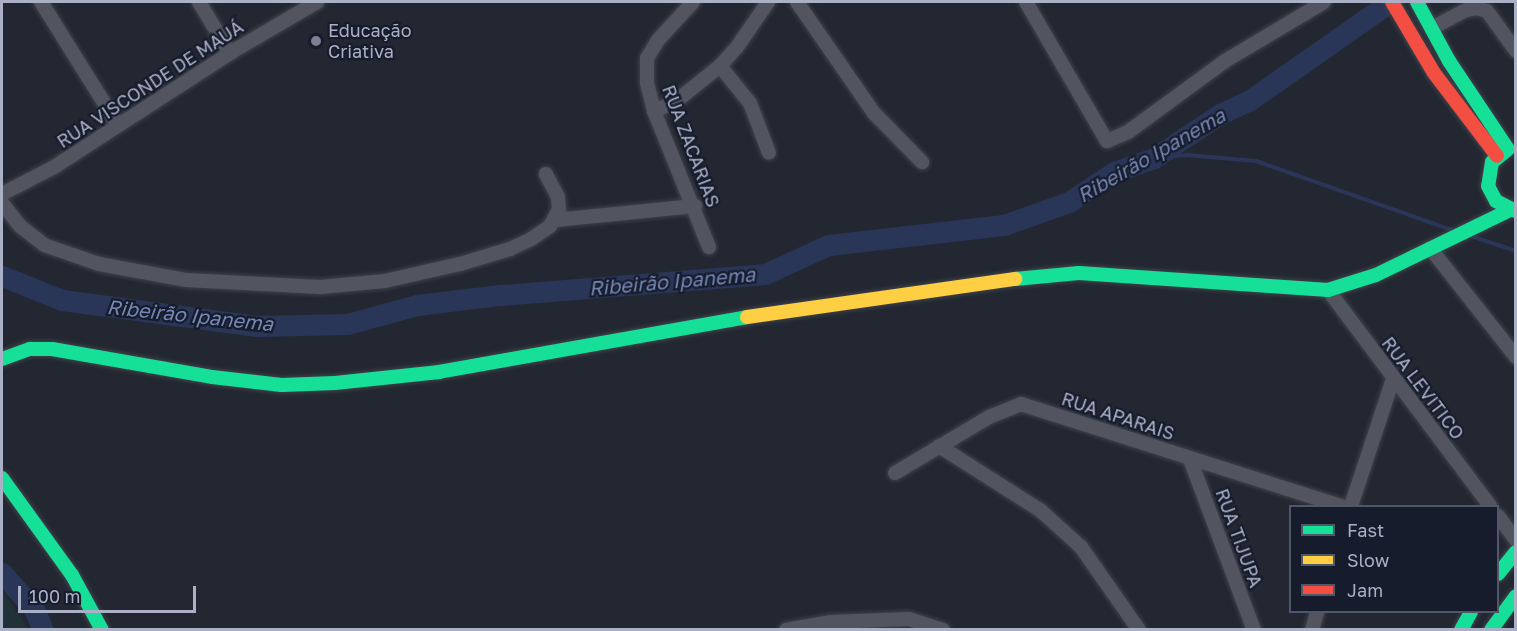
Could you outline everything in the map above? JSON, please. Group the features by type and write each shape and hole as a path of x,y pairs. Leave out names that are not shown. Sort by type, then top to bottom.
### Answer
{"main road":[{"path":"1392,2 1434,73 1510,149"},
{"path":"1417,2 1449,61 1510,149"},
{"path":"1510,149 1489,170 1488,186 1496,201 1513,211"},
{"path":"2,359 30,349 52,350 212,377 282,385 335,383 440,372 691,325 997,281 1079,273 1328,290 1376,275 1490,219 1513,211"},
{"path":"2,478 26,515 72,575 102,630"},
{"path":"2,502 26,515"},
{"path":"1499,572 1515,552"},
{"path":"1491,630 1515,596"},
{"path":"1461,630 1470,613"}],"street":[{"path":"41,2 118,125"},
{"path":"198,2 230,53"},
{"name":"RUA VISCONDE DE MAUÁ","path":"2,194 54,167 230,53 317,2"},
{"name":"RUA ZACARIAS","path":"693,2 658,40 647,58 647,83 654,111 695,206 709,247"},
{"path":"654,111 675,102 720,66 737,47 768,2"},
{"path":"797,2 874,113 922,162"},
{"path":"1026,2 1107,141 1128,132 1226,61 1323,2"},
{"path":"1430,24 1466,10 1477,8 1487,11 1515,51"},
{"path":"720,66 750,103 769,153"},
{"path":"2,203 20,226 44,245 99,264 186,280 320,287 385,280 460,264 510,249 531,239 555,220 559,209 558,197 546,174"},
{"path":"555,220 695,206"},
{"path":"1430,248 1515,357"},
{"name":"RUA LEVITICO","path":"1328,290 1488,505"},
{"path":"1352,505 1393,379"},
{"name":"RUA APARAIS","path":"895,473 989,417 1021,404 1335,505"},
{"path":"939,446 1040,510 1081,547 1139,630"},
{"name":"RUA TIJUPA","path":"1190,459 1254,630"},
{"path":"1499,519 1515,540"},
{"path":"1312,630 1317,613"},
{"path":"786,630 831,622 909,619 943,630"}],"shaded area":[{"path":"2,590 29,629 2,629"}],"waterway":[{"name":"Ribeirão Ipanema","path":"2,276 62,300 257,326 347,324 417,305 500,295 765,274 828,245 1004,225 1069,202 1114,172 1154,158 1220,114 1250,100 1390,2"},
{"path":"1154,158 1187,155 1256,161 1452,230"},
{"path":"1471,236 1516,251"},
{"name":"Ribeirão Ipanema","path":"2,573 34,609 43,630"}],"traffic: fast":[{"path":"1417,2 1449,61 1508,149"},
{"path":"1507,150 1492,162 1488,186 1496,201 1516,211"},
{"path":"1015,279 1079,273 1328,290 1376,275 1510,210"},
{"path":"2,359 30,349 52,349 212,377 282,385 335,383 439,372 747,317"},
{"path":"2,478 72,575 102,630"},
{"path":"1499,573 1516,552"},
{"path":"1491,630 1516,596"},
{"path":"1461,630 1470,613"}],"traffic: slow":[{"path":"747,317 1015,279"}],"traffic: jam":[{"path":"1392,2 1434,73 1497,156"}],"place":[{"name":"Educação Criativa","path":"316,41"}]}
